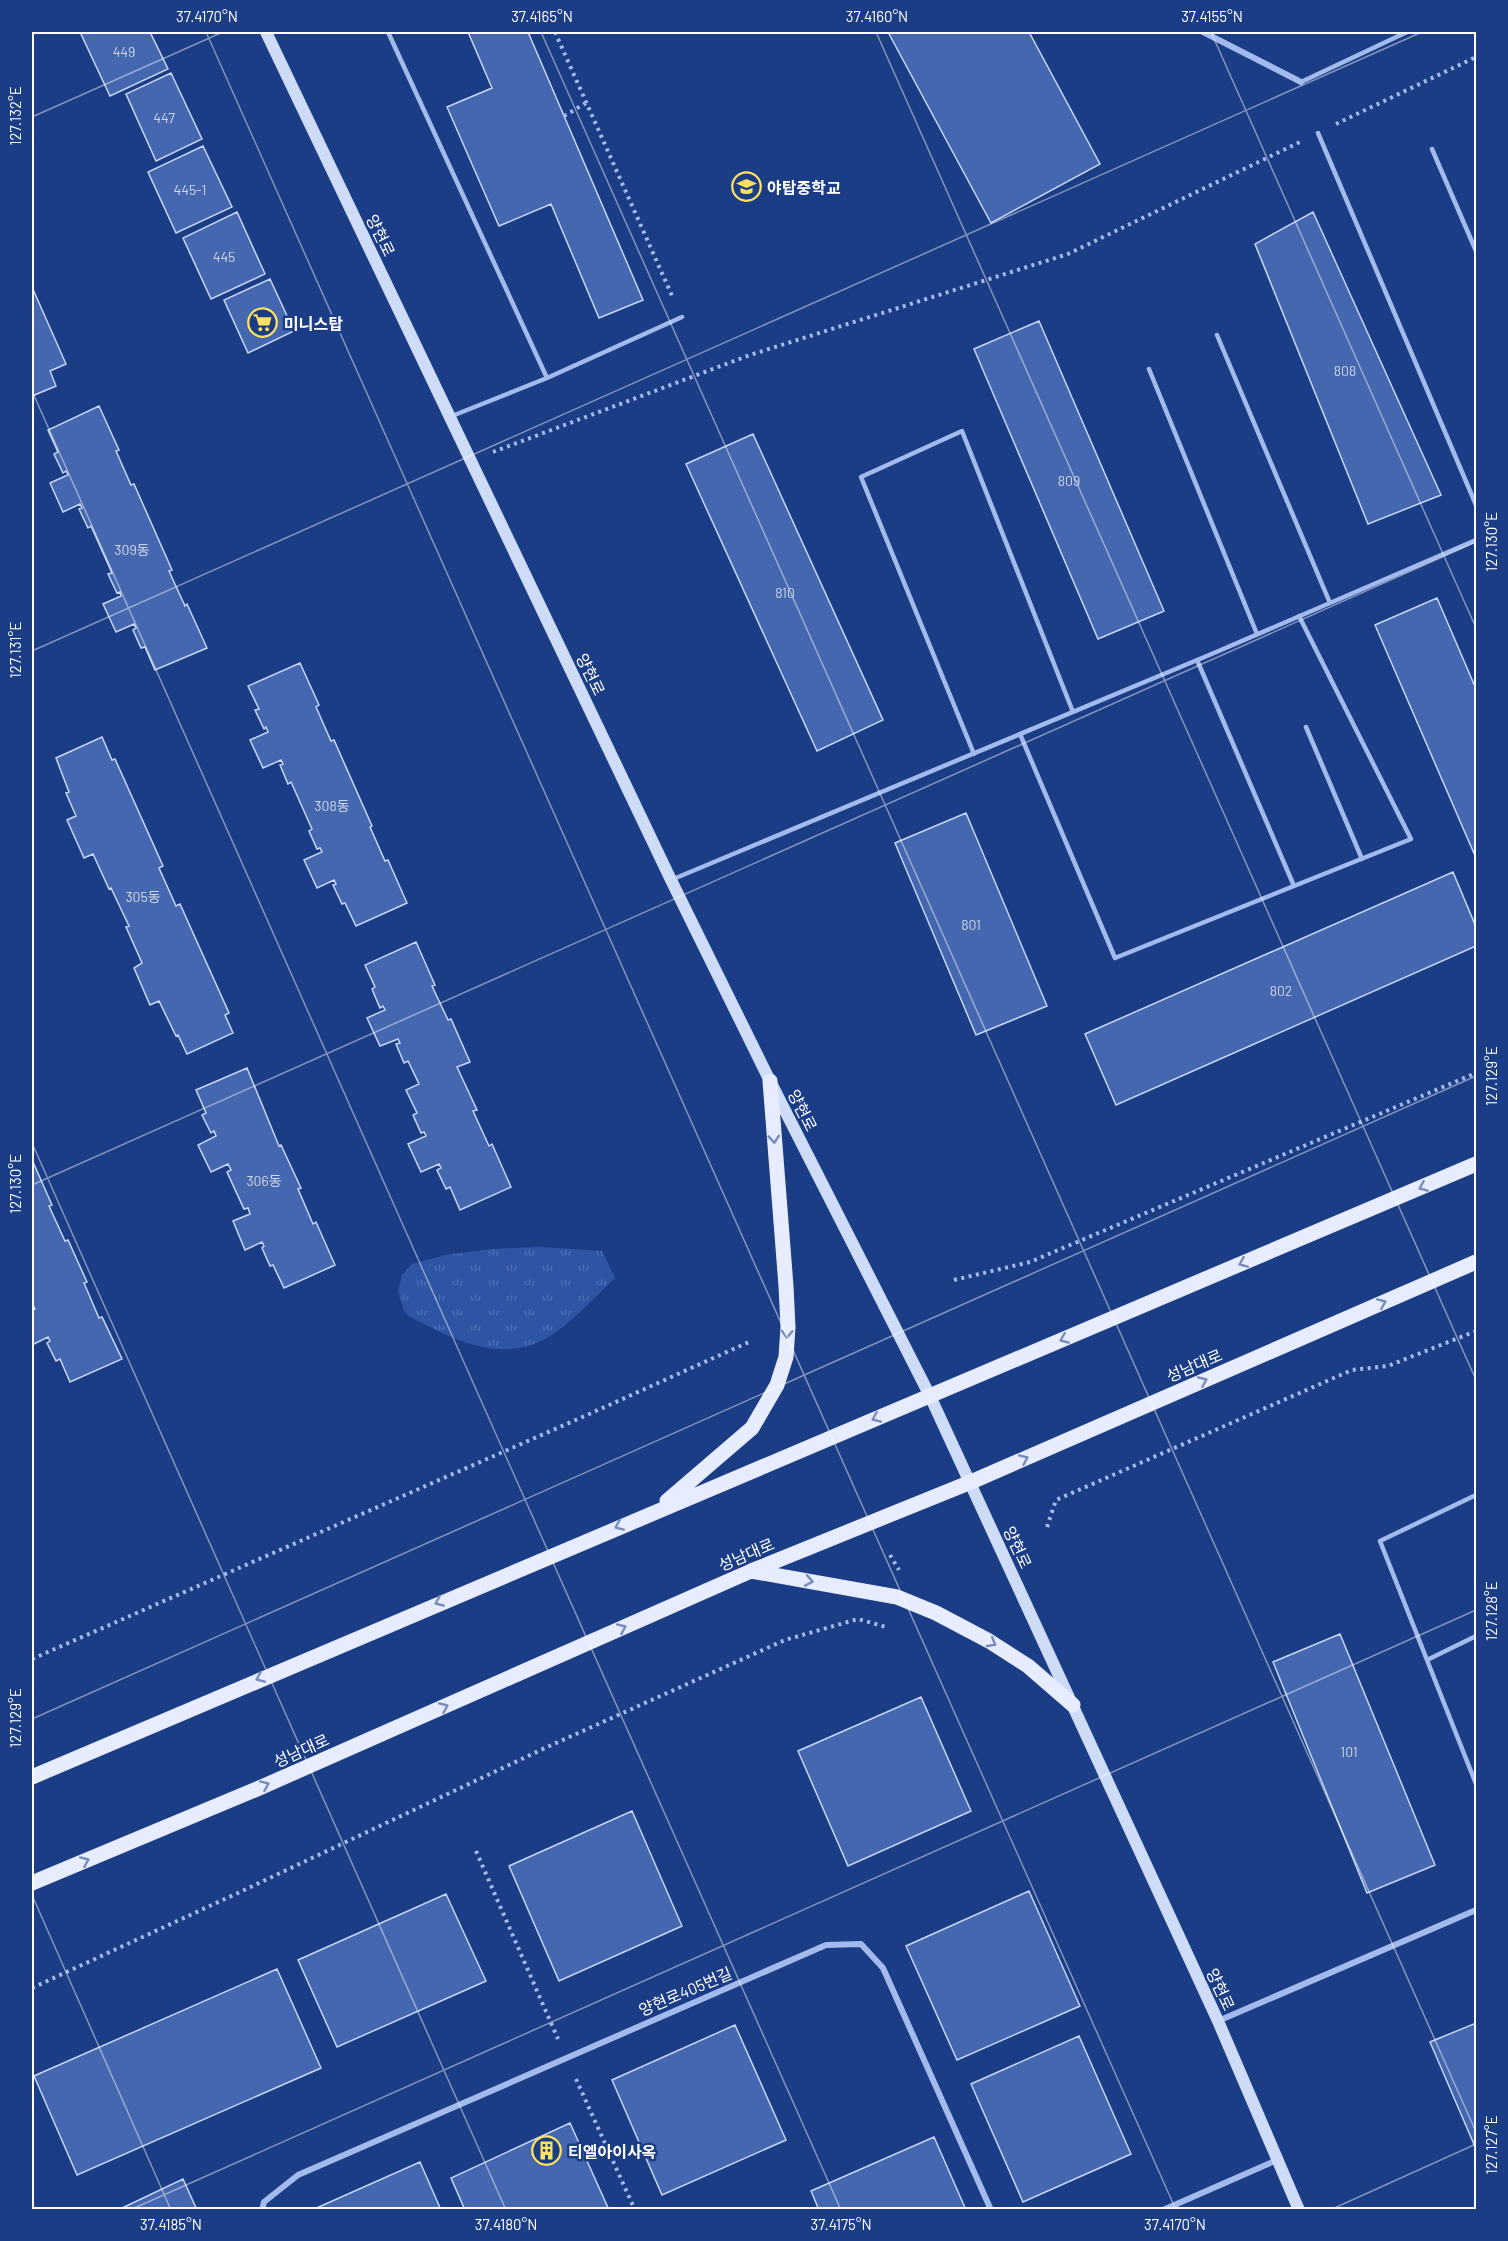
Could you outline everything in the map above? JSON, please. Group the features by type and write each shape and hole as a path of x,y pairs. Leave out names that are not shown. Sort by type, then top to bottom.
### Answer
{"main road":[{"name":"양현로","path":"266,32 671,880 971,1482 1218,2021 1299,2210"},
{"path":"658,1510 752,1428 777,1385 786,1357 788,1327 786,1286 770,1081"},
{"path":"32,1777 1476,1164"},
{"name":"성남대로","path":"32,1883 257,1789 751,1571 971,1482 1476,1262"},
{"path":"751,1571 897,1597 936,1613 989,1641 1018,1660 1073,1705"}],"street":[{"path":"1203,32 1301,82"},
{"path":"1218,2021 1476,1910"},
{"name":"양현로405번길","path":"262,2210 264,2202 298,2175 566,2056 826,1945 861,1944 883,1968 991,2210"},
{"path":"1163,2210 1277,2160"}],"lane":[{"path":"388,32 547,378"},
{"path":"1301,82 1407,32"},
{"path":"1318,133 1476,505"},
{"path":"1432,148 1476,251"},
{"path":"450,417 547,378 682,317"},
{"path":"1217,335 1330,603"},
{"path":"1149,369 1257,634"},
{"path":"974,754 861,477 962,431 1073,712"},
{"path":"671,880 1197,660 1476,540"},
{"path":"1020,734 1115,958 1411,839 1299,616"},
{"path":"1197,660 1293,886"},
{"path":"1306,727 1362,859"},
{"path":"1476,1496 1380,1541 1476,1784"},
{"path":"1427,1660 1476,1636"}],"path":[{"path":"555,32 682,317"},
{"path":"470,460 750,355 1068,254 1476,57"},
{"path":"564,116 586,102"},
{"path":"954,1280 1030,1262 1476,1073"},
{"path":"1047,1527 1056,1500 1352,1370 1388,1366 1476,1331"},
{"path":"32,1659 587,1416 749,1342"},
{"path":"32,1988 545,1748 785,1640 858,1619 886,1627"},
{"path":"476,1851 634,2210"}],"green space":[{"path":"540,1247 602,1251 615,1278 573,1319 545,1339 528,1346 493,1349 458,1340 409,1316 404,1311 398,1291 402,1275 412,1264 446,1255 491,1249"}],"building":[{"path":"80,32 150,32 168,69 110,96"},
{"path":"468,32 528,32 643,300 599,318 551,204 499,226 447,107 492,88"},
{"path":"888,32 1029,32 1100,164 991,223"},
{"path":"171,73 202,139 156,161 126,94"},
{"path":"203,146 232,207 176,233 148,172"},
{"path":"237,212 265,274 211,299 183,238"},
{"path":"1313,212 1441,495 1368,524 1255,244"},
{"path":"270,279 294,331 248,353 224,300"},
{"path":"32,287 66,364 50,371 56,386 32,396"},
{"path":"1039,321 1164,611 1098,639 974,349"},
{"path":"99,406 119,450 116,451 131,485 134,484 172,570 169,571 207,648 155,670 145,647 141,648 133,630 136,628 134,624 116,632 103,604 121,596 120,592 117,593 108,574 112,573 91,526 88,528 79,509 82,508 80,504 63,512 50,483 68,475 66,471 63,473 54,454 58,452 48,430"},
{"path":"753,434 883,720 817,751 686,464"},
{"path":"1437,598 1476,689 1476,858 1375,625"},
{"path":"300,663 319,705 316,707 331,741 334,740 385,861 388,860 407,903 356,926 345,903 342,904 333,885 336,884 334,880 317,888 304,860 322,852 320,848 317,849 309,831 312,829 291,782 288,784 280,765 283,764 281,760 263,768 250,740 268,732 266,727 264,729 255,710 259,709 248,686"},
{"path":"102,737 112,760 115,759 163,866 159,868 176,906 180,904 229,1013 225,1015 233,1033 187,1054 159,1001 150,1005 134,968 142,963 126,927 129,926 93,854 84,858 67,820 76,816 66,793 69,792 56,758"},
{"path":"966,813 1047,1006 976,1035 895,843"},
{"path":"1453,872 1476,927 1476,946 1116,1105 1085,1034"},
{"path":"416,942 435,985 432,986 448,1020 451,1019 470,1062 457,1067 477,1110 473,1111 489,1146 492,1144 511,1187 460,1210 450,1187 446,1189 437,1170 441,1168 439,1164 421,1172 408,1144 426,1136 424,1132 421,1133 413,1115 417,1113 406,1090 419,1084 408,1061 404,1063 396,1044 400,1043 398,1039 380,1046 367,1018 385,1010 383,1006 380,1008 372,989 375,987 365,965"},
{"path":"247,1068 279,1146 281,1145 301,1188 298,1189 313,1224 316,1222 335,1265 284,1288 273,1265 270,1266 262,1248 264,1246 262,1242 245,1250 233,1221 250,1214 248,1208 244,1209 227,1172 231,1170 228,1164 211,1172 198,1145 216,1136 214,1131 211,1133 202,1115 206,1113 196,1090"},
{"path":"33,1162 52,1205 49,1206 87,1282 84,1283 99,1318 102,1317 122,1359 70,1382 60,1359 56,1361 47,1343 50,1341 48,1337 32,1345 32,1310 35,1309 32,1303"},
{"path":"1340,1634 1435,1865 1367,1893 1273,1662"},
{"path":"921,1697 971,1811 848,1866 798,1751"},
{"path":"632,1811 682,1926 559,1981 509,1866"},
{"path":"1029,1891 1080,2006 957,2060 906,1946"},
{"path":"446,1894 486,1981 337,2047 298,1960"},
{"path":"277,1969 321,2068 77,2175 34,2076"},
{"path":"1476,2023 1476,2149 1430,2042"},
{"path":"735,2025 786,2140 662,2195 612,2080"},
{"path":"1079,2036 1131,2154 1023,2202 971,2084"},
{"name":"티엘아이사옥","path":"570,2123 609,2210 465,2210 451,2178"},
{"path":"934,2137 966,2210 819,2210 811,2191"},
{"path":"420,2162 441,2210 312,2210"},
{"path":"183,2179 197,2210 118,2210"}],"place":[{"name":"야탑중학교","path":"746,187"},
{"name":"미니스탑","path":"263,323"},
{"name":"티엘아이사옥","path":"547,2151"}]}
